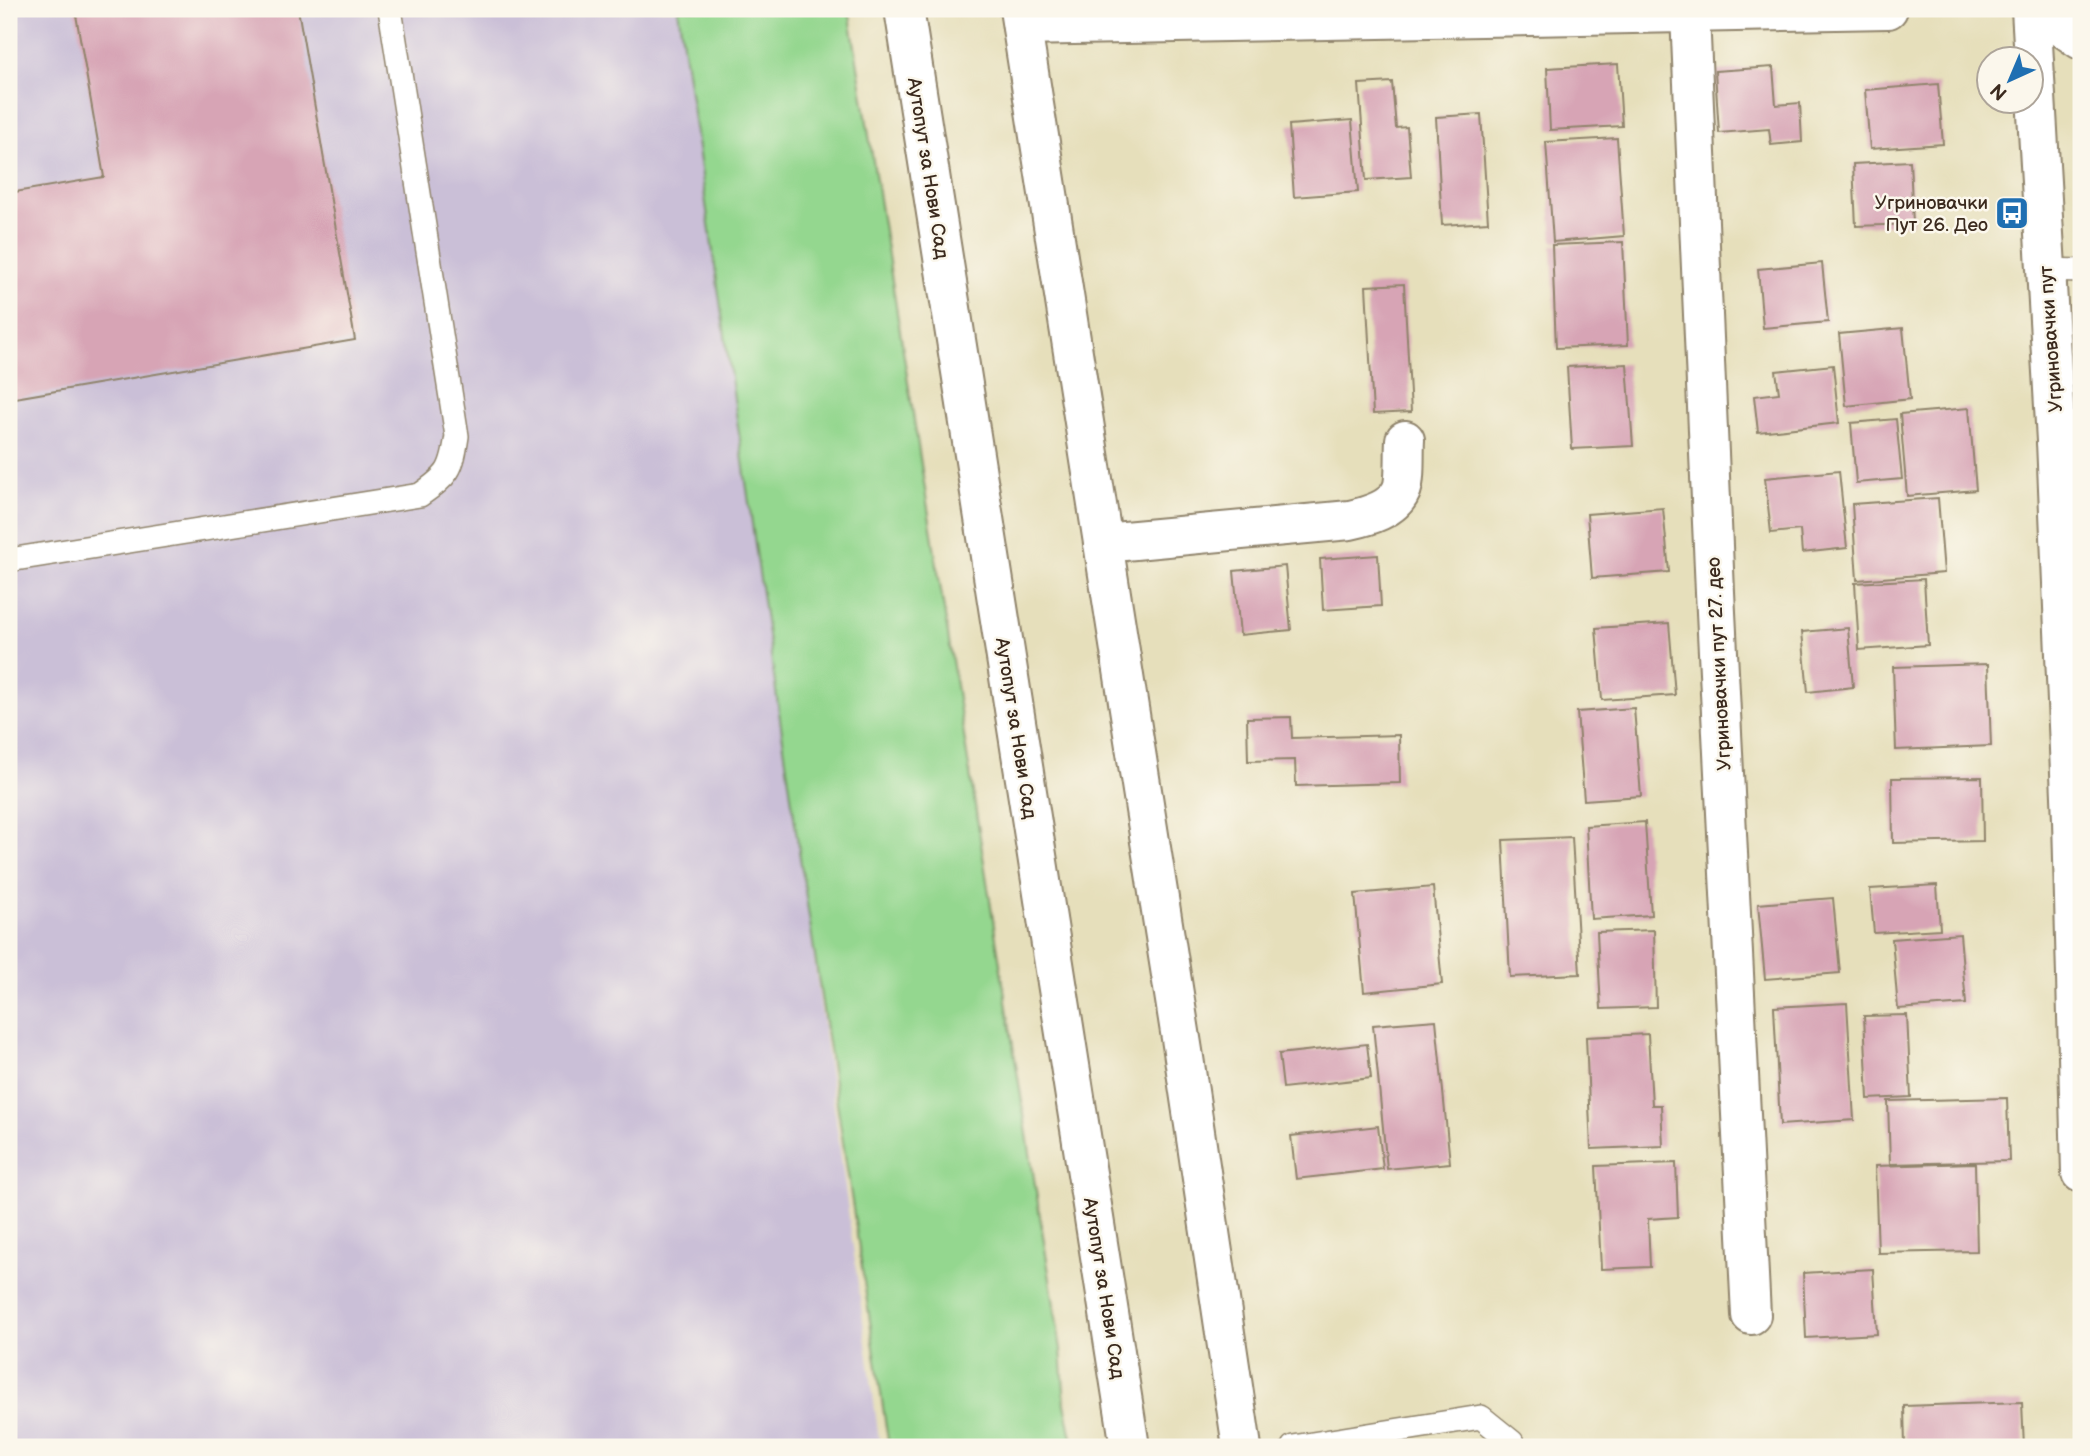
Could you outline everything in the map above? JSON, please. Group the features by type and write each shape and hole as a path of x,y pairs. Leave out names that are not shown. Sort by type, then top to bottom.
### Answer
{"street":[{"name":"Аутопут за Нови Сад","path":"904,9 1130,1447"},
{"path":"1241,1447 1021,18 1690,14 1888,9"},
{"path":"2033,9 2081,40"},
{"name":"Угриновачки пут","path":"2033,9 2063,271 2069,445 2081,1173"},
{"name":"Угриновачки пут 27. део","path":"1690,14 1714,592 1752,1315"},
{"path":"1103,543 1371,516 1388,505 1402,490 1405,440"}],"lane":[{"path":"9,560 420,495 438,483 453,464 457,436 390,9"},
{"path":"1293,1447 1349,1443 1481,1417 1512,1442 1514,1447"}],"shaded area":[{"path":"9,9 678,9 797,833 880,1447 9,1447"}],"green space":[{"path":"678,9 849,9 1061,1349 1065,1404 1074,1447 889,1447 798,844"}],"building":[{"path":"75,9 298,9 355,340 9,399 9,193 104,177"},
{"path":"1618,64 1622,126 1550,130 1547,68"},
{"path":"1773,67 1776,105 1800,103 1802,142 1771,145 1769,129 1719,133 1715,71"},
{"path":"1392,82 1396,128 1407,127 1411,177 1366,180 1359,84"},
{"path":"1938,84 1943,144 1870,149 1865,90"},
{"path":"1481,114 1488,222 1442,225 1436,117"},
{"path":"1352,120 1358,192 1294,197 1289,125"},
{"path":"1617,138 1624,236 1553,242 1546,142"},
{"path":"1910,161 1913,224 1856,226 1853,164"},
{"path":"1623,242 1628,345 1556,348 1552,245"},
{"path":"1822,263 1828,322 1763,328 1758,269"},
{"path":"1404,284 1411,412 1373,414 1366,286"},
{"path":"1903,328 1910,399 1846,406 1839,334"},
{"path":"1627,364 1633,446 1572,449 1567,367"},
{"path":"1833,365 1839,423 1758,432 1754,396 1779,393 1776,371"},
{"path":"1969,408 1976,490 1907,496 1900,414"},
{"path":"1896,419 1902,479 1856,483 1851,423"},
{"path":"1839,471 1847,548 1802,553 1800,530 1771,533 1765,478"},
{"path":"1938,498 1944,573 1857,580 1852,504"},
{"path":"1663,508 1669,572 1592,578 1587,514"},
{"path":"1378,555 1381,606 1323,610 1320,559"},
{"path":"1285,566 1291,630 1240,635 1234,571"},
{"path":"1924,579 1928,645 1859,650 1855,583"},
{"path":"1669,623 1675,695 1602,700 1596,628"},
{"path":"1848,628 1853,687 1808,692 1802,632"},
{"path":"1988,664 1991,746 1896,750 1893,667"},
{"path":"1634,708 1641,796 1584,800 1577,712"},
{"path":"1291,717 1292,738 1399,735 1400,783 1296,786 1295,760 1248,761 1247,718"},
{"path":"1982,777 1983,841 1893,843 1892,778"},
{"path":"1645,822 1651,915 1591,919 1586,826"},
{"path":"1572,837 1580,974 1510,977 1503,840"},
{"path":"1937,885 1940,929 1874,933 1870,889"},
{"path":"1433,887 1442,984 1364,992 1355,894"},
{"path":"1833,898 1840,973 1765,979 1758,904"},
{"path":"1654,930 1656,1007 1601,1009 1597,932"},
{"path":"1960,934 1966,1004 1898,1009 1892,939"},
{"path":"1847,1003 1854,1120 1780,1125 1774,1007"},
{"path":"1907,1015 1911,1097 1868,1099 1864,1016"},
{"path":"1436,1020 1450,1163 1387,1169 1373,1025"},
{"path":"1648,1034 1652,1105 1661,1105 1663,1146 1591,1149 1586,1037"},
{"path":"1367,1044 1371,1078 1283,1088 1279,1054"},
{"path":"2007,1098 2009,1161 1890,1164 1888,1101"},
{"path":"1378,1126 1383,1169 1296,1179 1291,1136"},
{"path":"1676,1163 1678,1217 1648,1219 1650,1267 1601,1269 1596,1166"},
{"path":"1975,1163 1977,1251 1878,1253 1875,1166"},
{"path":"1873,1269 1877,1334 1806,1338 1803,1273"},
{"path":"2022,1402 2024,1447 1905,1447 1904,1406"}],"place":[{"name":"Угриновачки Пут 26. Део","path":"2012,213"}]}
